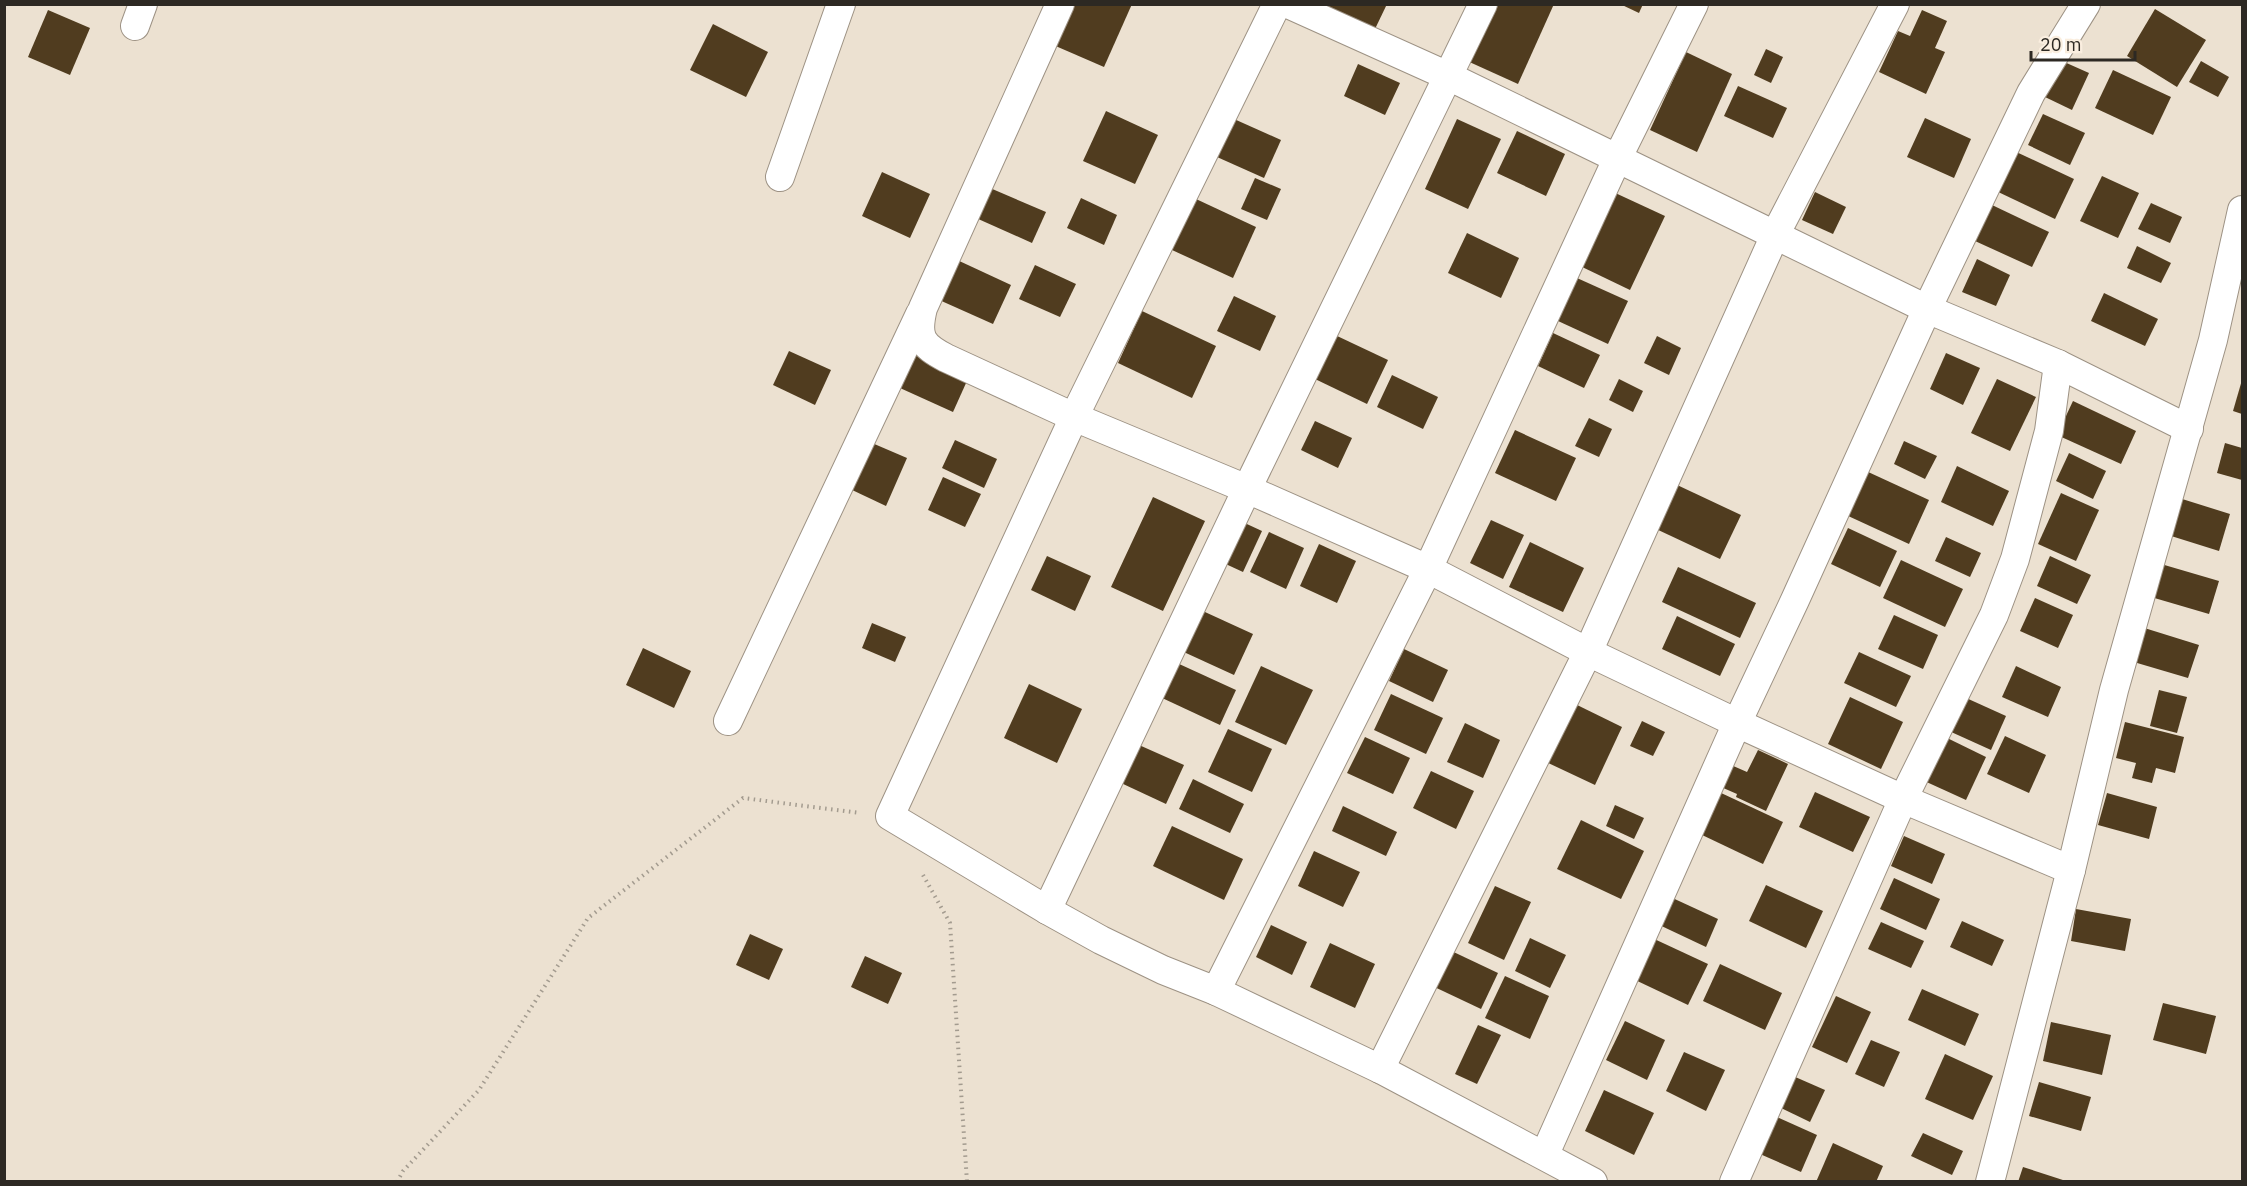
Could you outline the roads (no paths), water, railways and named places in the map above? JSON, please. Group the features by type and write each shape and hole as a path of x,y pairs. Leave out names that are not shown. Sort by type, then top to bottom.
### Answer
{"street":[{"path":"780,177 841,4"},
{"path":"728,722 923,308 1060,4"},
{"path":"1277,4 1074,417 890,816 1047,910 1163,970 1216,991 1380,1069 1545,1154 1593,1182"},
{"path":"1288,4 1448,76 1927,309 2058,364 2189,429"},
{"path":"1047,910 1247,489 1483,4"},
{"path":"1216,991 1428,569 1618,158 1694,4"},
{"path":"1380,1069 1587,652 1775,235 1895,4"},
{"path":"1545,1154 1737,723 1927,309 2031,93 2086,4"},
{"path":"1990,1182 2071,870 2114,690 2213,340 2242,210"},
{"path":"923,308 919,325 923,343 931,350 1074,417 1247,489 1428,569 1587,652 1737,723 1903,799 2071,870"},
{"path":"1734,1182 1903,799 1994,615 2014,559 2049,431 2058,364"}]}
